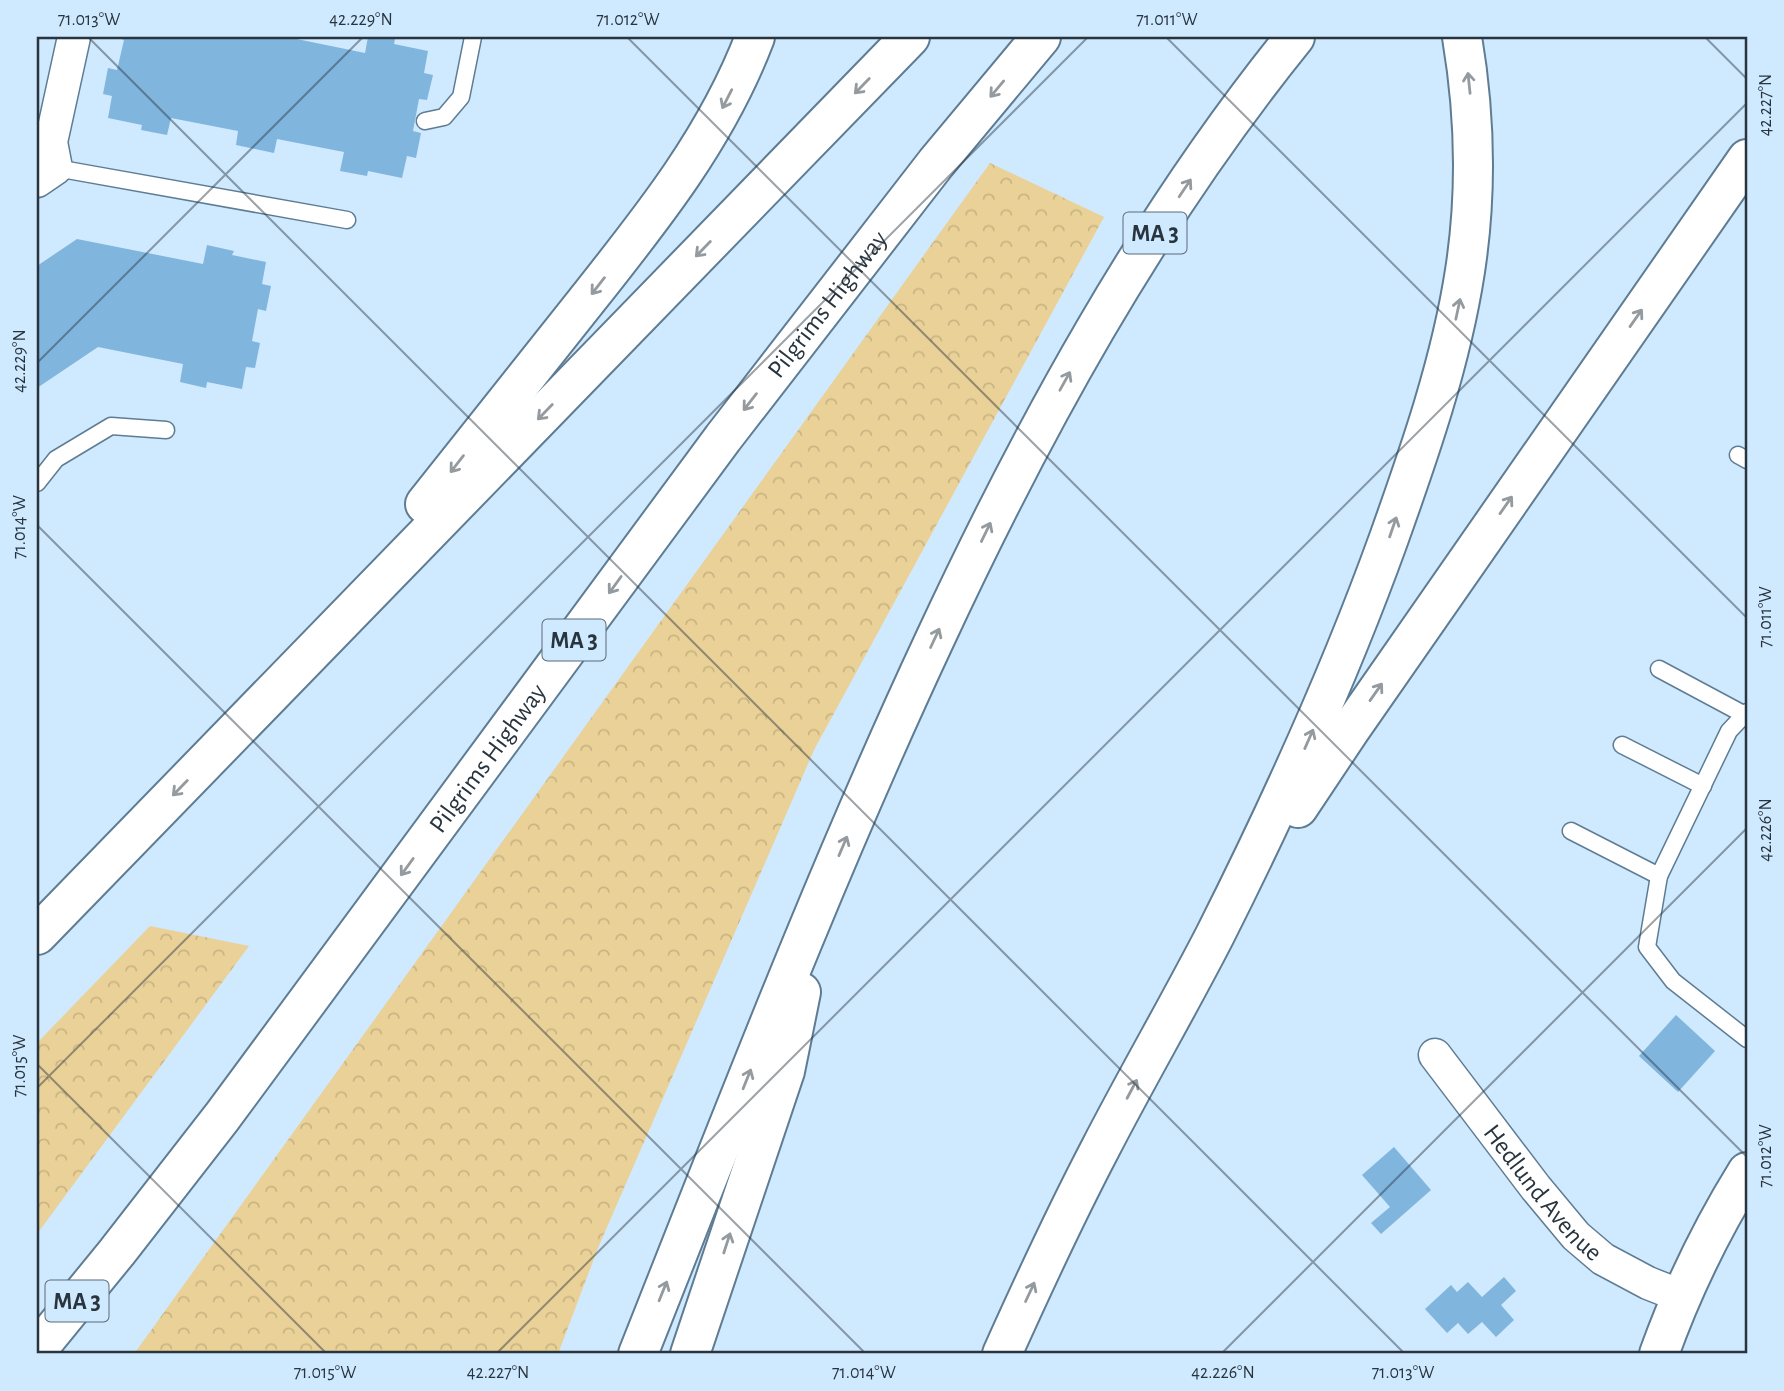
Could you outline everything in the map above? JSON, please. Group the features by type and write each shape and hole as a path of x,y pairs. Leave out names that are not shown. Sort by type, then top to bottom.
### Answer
{"main road":[{"path":"227,738 386,553 659,208 713,126 742,70 755,37"},
{"path":"37,935 910,37"},
{"name":"Pilgrims Highway","path":"117,1252 230,1107 723,438 936,163 1041,37"},
{"name":"MA 3","path":"638,1354 819,901 897,721 1032,441 1108,306 1207,153 1296,37"},
{"path":"1002,1354 1074,1199 1213,939 1289,783 1376,574 1431,412 1447,357 1465,270 1471,212 1472,128 1462,37"},
{"path":"1181,998 1321,773 1747,159"},
{"path":"690,1354 785,1071 819,901"},
{"path":"1659,1354 1681,1296 1737,1212 1747,1172"},
{"path":"58,1354 117,1252"},
{"name":"MA 3","path":"37,1350 117,1252"}],"street":[{"path":"46,175 74,37"},
{"name":"Hedlund Avenue","path":"1435,1055 1576,1236 1603,1259 1648,1283 1681,1296"}],"lane":[{"path":"425,121 444,117 461,97 472,37"},
{"path":"46,175 347,220"},
{"path":"37,483 56,458 111,426 166,430"},
{"path":"1659,669 1746,714 1729,731 1659,877 1647,947 1673,981 1747,1039"},
{"path":"1622,746 1703,786"},
{"path":"1571,831 1659,877"}],"green space":[{"path":"990,163 1104,217 814,750 598,1248 558,1354 134,1354"},
{"path":"150,926 249,946 37,1234 37,1043"}],"building":[{"path":"116,37 287,37 365,53 368,37 381,37 395,39 394,44 428,51 424,73 433,75 427,100 419,99 413,131 421,133 416,158 407,156 402,178 368,171 367,176 340,171 344,152 277,139 274,153 236,145 238,131 171,118 167,135 141,130 142,125 108,118 112,96 103,94 108,68 117,70 124,40"},
{"path":"77,239 203,264 207,245 234,251 232,255 266,262 262,284 271,286 266,311 258,309 252,341 260,343 255,368 246,367 242,389 207,382 206,388 180,382 183,364 98,347 37,388 37,266"},
{"path":"1676,1015 1715,1051 1678,1092 1639,1056"},
{"path":"1394,1147 1431,1190 1381,1234 1371,1223 1390,1207 1362,1175"},
{"path":"1504,1277 1516,1291 1501,1305 1514,1320 1496,1337 1482,1322 1468,1334 1458,1323 1447,1333 1425,1309 1451,1285 1457,1292 1468,1282 1482,1297"}]}
